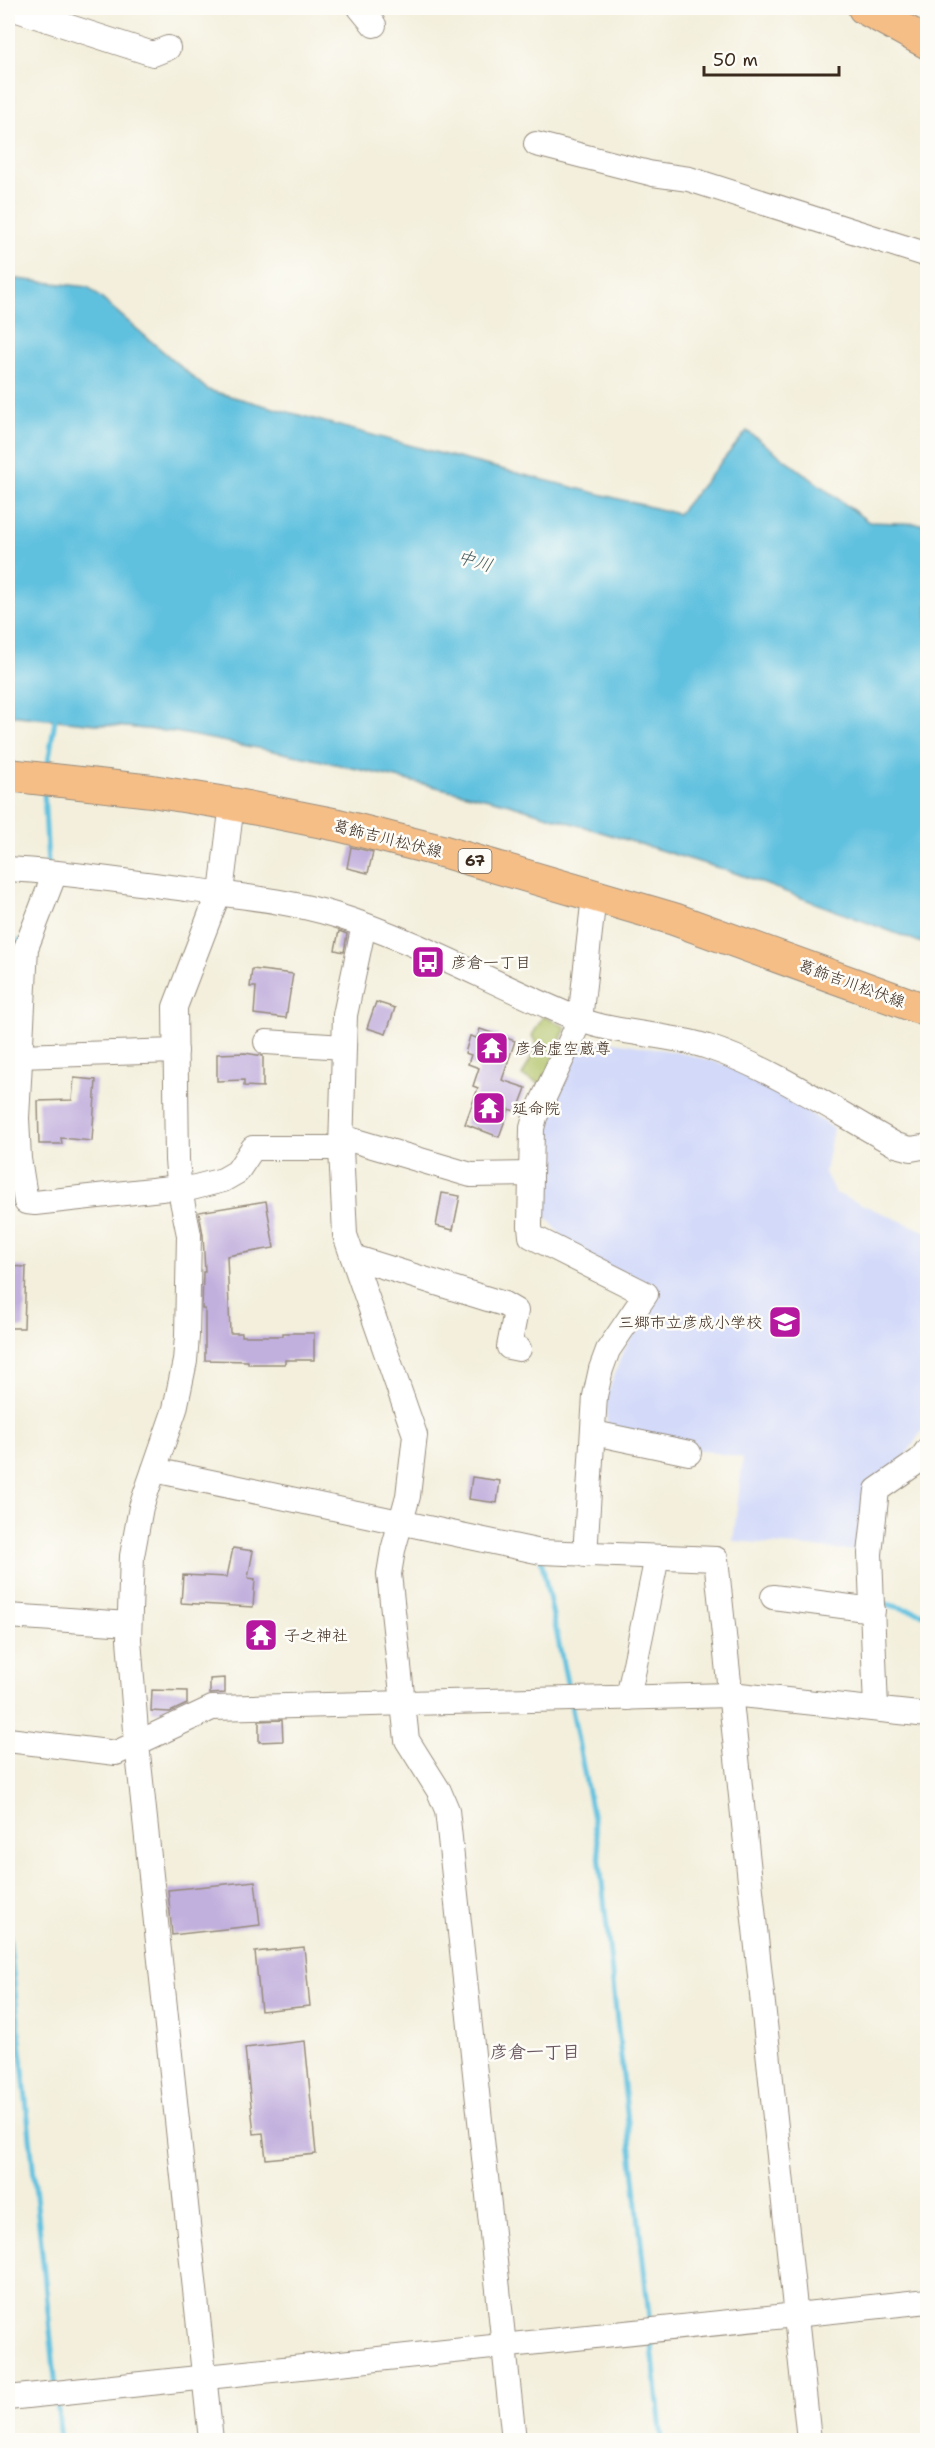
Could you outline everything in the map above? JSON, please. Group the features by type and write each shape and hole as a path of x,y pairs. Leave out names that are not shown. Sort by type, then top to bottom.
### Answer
{"main road":[{"path":"864,8 927,43"},
{"name":"葛飾吉川松伏線","path":"8,775 152,791 232,804 338,825 445,852 674,919 927,1011"}],"street":[{"path":"11,8 153,54 168,48"},
{"path":"536,144 653,174 689,179 927,255"},
{"path":"211,2440 138,1744 129,1624 132,1556 141,1507 175,1409 186,1353 189,1236 180,1189 175,1007 220,892 232,804"},
{"path":"8,869 220,892 312,909 364,925 580,1020 688,1041 748,1062 896,1145 911,1149 927,1146"},
{"path":"55,873 26,948 17,1118 26,1202 180,1189 223,1180 237,1172 253,1148 342,1142 471,1175 531,1174"},
{"path":"585,1555 595,1396 608,1350 646,1294 531,1236 531,1174 532,1128 535,1117 580,1020 594,896"},
{"path":"364,925 345,1016 342,1142 345,1235 414,1427 408,1496 389,1574 407,1740 439,1791 447,1810 514,2440"},
{"path":"266,1042 345,1047"},
{"path":"19,1056 176,1051"},
{"path":"353,1257 504,1304 516,1311 509,1347 519,1349"},
{"path":"594,1433 689,1453"},
{"path":"876,1709 870,1554 877,1490 920,1460 927,1449"},
{"path":"154,1470 541,1552 716,1558 809,2440"},
{"path":"628,1698 657,1557"},
{"path":"773,1597 873,1610"},
{"path":"8,1616 129,1624"},
{"path":"8,1740 116,1753 212,1708 403,1705 731,1694 927,1715"},
{"path":"8,2398 927,2301"}],"shaded area":[{"name":"三郷市立彦成小学校","path":"584,1037 682,1053 730,1066 833,1128 825,1172 835,1193 927,1232 927,1423 900,1464 867,1486 858,1551 733,1541 743,1458 636,1438 607,1429 606,1398 623,1351 661,1293 574,1251 545,1215 543,1126"}],"green space":[{"path":"543,1016 566,1027 542,1085 522,1076 537,1045 532,1036"}],"water":[{"name":"中川","path":"8,278 88,287 208,390 438,453 678,514 747,431 869,522 927,524 927,945 735,873 506,803 309,758 175,732 8,715"}],"building":[{"path":"351,847 373,852 368,873 347,868"},
{"path":"339,931 347,934 344,952 335,950"},
{"path":"252,969 293,974 286,1018 254,1014 256,987 250,987"},
{"path":"376,1002 395,1008 386,1034 367,1028"},
{"path":"480,1029 515,1041 502,1080 526,1088 517,1112 509,1109 499,1137 465,1124 478,1088 473,1086 479,1068 468,1064 471,1055 465,1053 470,1036 477,1038"},
{"path":"245,1053 263,1056 263,1087 244,1086 244,1080 217,1081 217,1054"},
{"path":"74,1078 96,1080 92,1141 61,1138 62,1144 39,1144 38,1101 72,1100"},
{"path":"442,1193 460,1196 453,1230 436,1226"},
{"path":"266,1201 274,1248 227,1256 230,1333 242,1333 242,1336 283,1336 283,1333 314,1333 314,1360 285,1360 285,1364 248,1364 248,1361 205,1360 205,1309 202,1309 203,1272 205,1272 199,1212"},
{"path":"8,1266 26,1267 24,1328 8,1328"},
{"path":"472,1477 500,1481 497,1503 469,1499"},
{"path":"233,1548 253,1551 248,1578 255,1579 253,1607 181,1603 183,1575 227,1577"},
{"path":"248,1623 270,1625 268,1647 251,1645 251,1640 247,1639"},
{"path":"225,1678 225,1693 210,1694 210,1679"},
{"path":"152,1690 187,1691 187,1704 170,1712 151,1711"},
{"path":"282,1720 283,1741 259,1742 259,1721"},
{"path":"255,1881 260,1925 172,1935 168,1890"},
{"path":"304,1947 310,2006 261,2011 255,1952"},
{"path":"305,2041 316,2154 266,2159 263,2133 254,2134 245,2048"}],"waterway":[{"path":"47,770 55,720"},
{"path":"44,791 48,865"},
{"path":"8,944 17,944 19,941"},
{"path":"541,1559 569,1692"},
{"path":"879,1602 928,1615"},
{"path":"571,1704 598,1845 650,2325"},
{"path":"8,1926 56,2388"},
{"path":"651,2338 662,2440"},
{"path":"57,2400 61,2440"}],"place":[{"name":"彦倉一丁目","path":"428,962"},
{"name":"彦倉虚空蔵尊","path":"492,1048"},
{"name":"延命院","path":"489,1108"},
{"name":"三郷市立彦成小学校","path":"785,1322"},
{"name":"子之神社","path":"261,1635"}],"district":[{"name":"彦倉一丁目","path":"535,2052"}]}
